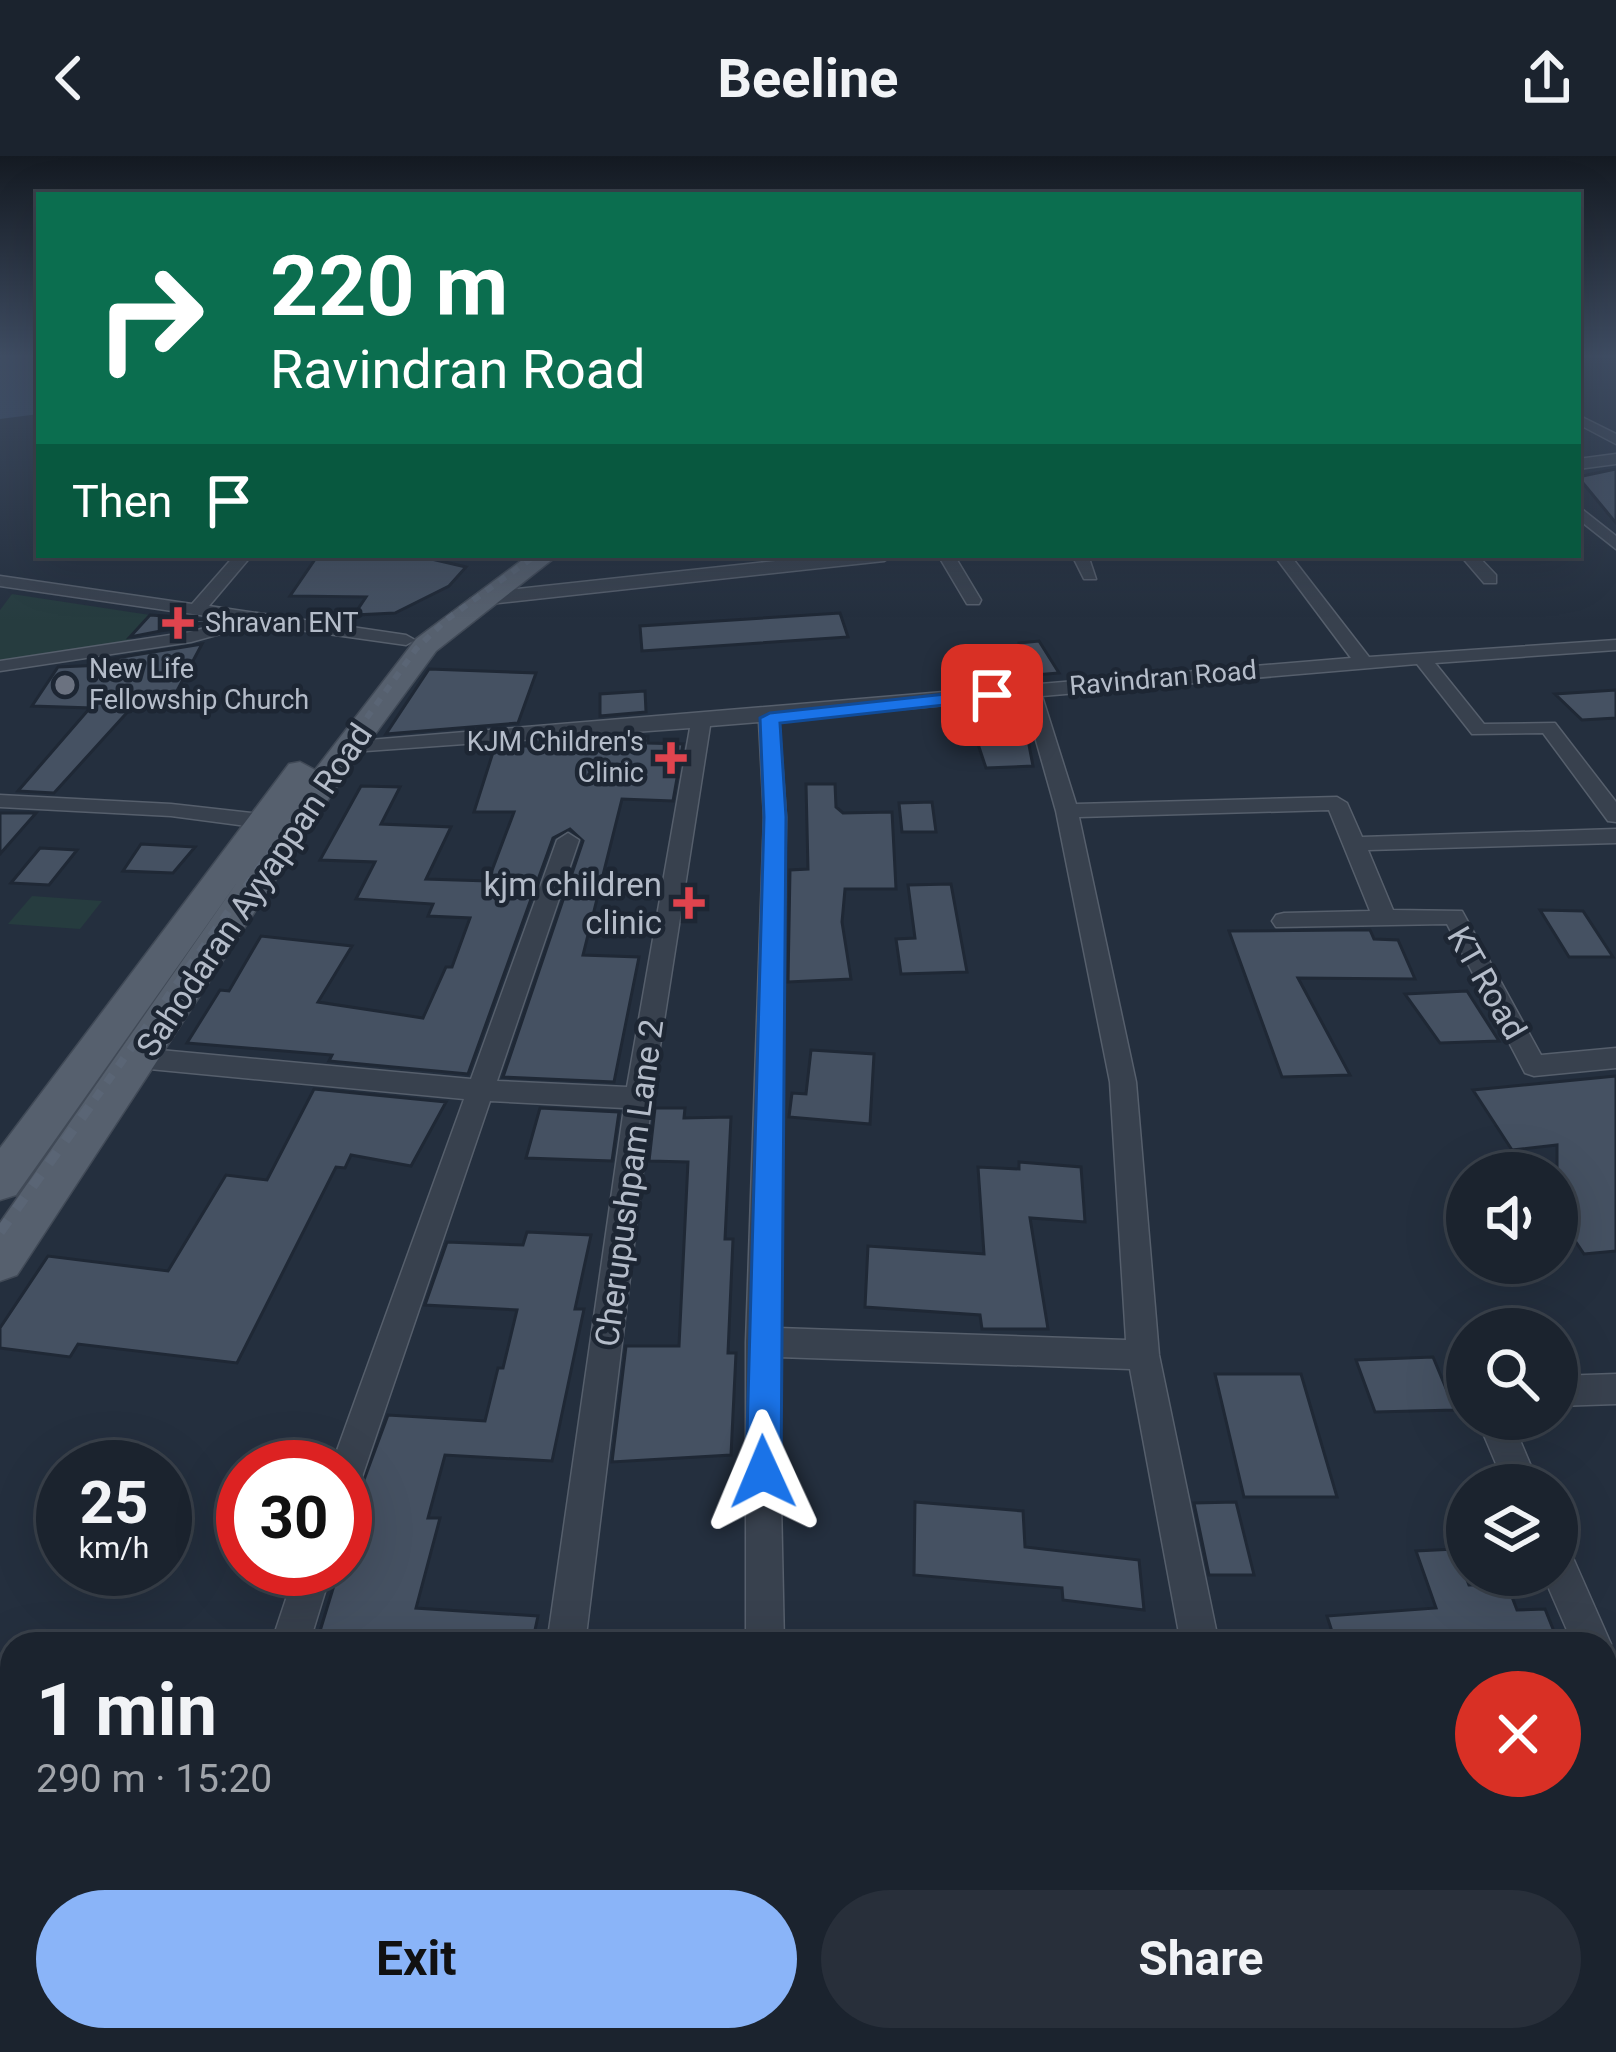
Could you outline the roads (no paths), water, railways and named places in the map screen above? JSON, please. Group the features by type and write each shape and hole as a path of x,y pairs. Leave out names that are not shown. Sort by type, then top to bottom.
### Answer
{"main road":[{"name":"Sahodaran Ayyappan Road","path":"0,1182 261,821 416,643 513,558"},
{"name":"Sahodaran Ayyappan Road","path":"0,1262 352,746 416,643 542,558"}],"street":[{"path":"1581,464 1616,459"},
{"path":"1581,514 1616,544"},
{"path":"198,608 241,558"},
{"path":"480,599 856,558"},
{"path":"948,558 973,600"},
{"path":"1081,558 1090,576"},
{"path":"1284,558 1363,660"},
{"path":"1471,558 1490,579"},
{"path":"0,581 267,617 416,643"},
{"path":"0,691 10,664 190,637 267,617"},
{"name":"Ravindran Road","path":"352,746 770,718 1363,660 1616,645"},
{"path":"1421,657 1479,730 1548,727 1616,816"},
{"path":"1031,690 1066,811 1123,1082 1143,1355 1198,1632"},
{"path":"765,1632 762,1342 775,817 770,718"},
{"name":"Cherupushpam Lane 2","path":"568,1632 638,1098 701,723"},
{"path":"0,801 171,810 261,821"},
{"path":"1066,811 1336,803 1385,919 1284,921"},
{"path":"1355,844 1616,836"},
{"path":"358,1440 568,840"},
{"name":"KT Road","path":"1385,919 1454,916 1534,1066 1616,1058"},
{"path":"139,1058 479,1090 638,1098"},
{"path":"762,1342 1143,1355"},
{"path":"1578,1390 1616,1389"},
{"path":"294,1632 305,1596"},
{"path":"1571,1596 1587,1632"}],"railway":[{"path":"320,783 416,649 446,620 532,558"},
{"path":"95,1099 322,780"},
{"path":"0,1232 97,1096"}],"place":[{"name":"Shravan ENT","path":"178,623"},
{"name":"New Life Fellowship Church","path":"65,685"},
{"name":"KJM Children's Clinic","path":"671,758"},
{"name":"kjm children clinic","path":"689,903"}]}
